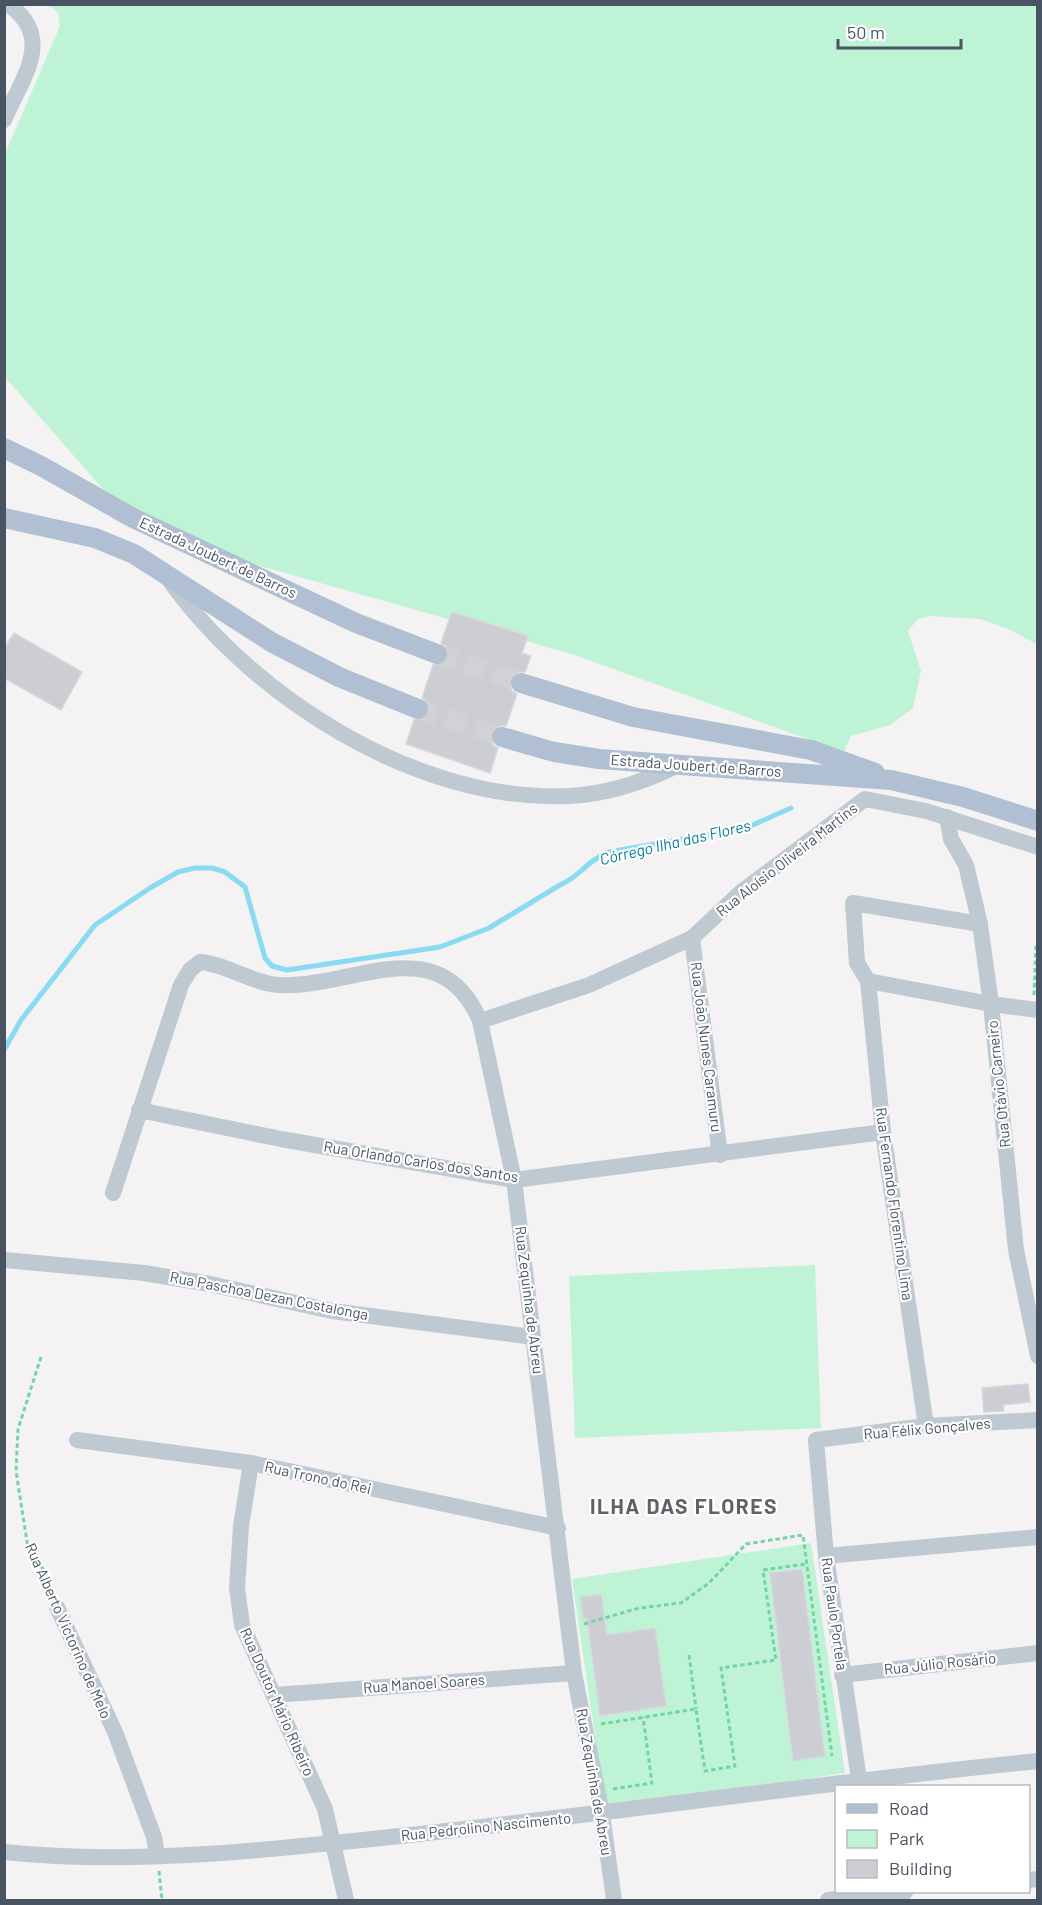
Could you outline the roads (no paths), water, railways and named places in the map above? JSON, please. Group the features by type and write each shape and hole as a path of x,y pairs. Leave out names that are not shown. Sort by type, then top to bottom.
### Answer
{"main road":[{"name":"Estrada Joubert de Barros","path":"4,448 24,456 91,496 331,612 437,654"},
{"path":"4,518 95,538 134,554 273,643 339,676 418,709"},
{"name":"Estrada Joubert de Barros","path":"521,683 633,717 811,750 891,780 963,798 1038,821"},
{"name":"Estrada Joubert de Barros","path":"502,737 576,756 891,780"}],"street":[{"path":"4,120 34,46 27,21 8,4"},
{"path":"163,571 215,636 275,690 361,743 416,768 478,786 512,792 570,796 637,783 678,765"},
{"name":"Rua Aloísio Oliveira Martins","path":"480,1021 589,985 692,938 740,893 866,799 947,817 1038,847"},
{"name":"Rua Otávio Carneiro","path":"947,817 951,839 966,865 980,924 991,1004 1016,1250 1038,1356"},
{"name":"Rua Fernando Florentino Lima","path":"926,1426 883,1132 868,981 856,963 853,903 980,924"},
{"name":"Rua João Nunes Caramuru","path":"692,938 720,1155"},
{"name":"Rua Zequinha de Abreu","path":"140,1110 181,985 190,970 200,962 210,963 264,983 298,984 374,970 419,969 434,972 463,990 480,1021 514,1180 574,1673 602,1814 614,1900"},
{"path":"868,981 991,1004 1035,1009"},
{"path":"112,1192 140,1110"},
{"name":"Rua Orlando Carlos dos Santos","path":"140,1110 281,1139 514,1180 883,1132"},
{"name":"Rua Paschoa Dezan Costalonga","path":"5,1260 144,1273 210,1284 332,1311 533,1337"},
{"name":"Rua Félix Gonçalves","path":"816,1440 926,1426 1038,1420"},
{"name":"Rua Trono do Rei","path":"76,1440 251,1463 558,1528"},
{"name":"Rua Paulo Portela","path":"816,1440 826,1556 859,1783"},
{"name":"Rua Doutor Mário Ribeiro","path":"251,1463 241,1526 237,1588 242,1625 325,1809 335,1843 346,1900"},
{"path":"826,1556 1038,1537"},
{"name":"Rua Alberto Victorino de Melo","path":"57,1607 128,1765 154,1837 157,1855"},
{"name":"Rua Júlio Rosário","path":"842,1675 1038,1653"},
{"name":"Rua Manoel Soares","path":"274,1695 574,1673"},
{"name":"Rua Pedrolino Nascimento","path":"842,1785 1038,1761"},
{"name":"Rua Pedrolino Nascimento","path":"4,1852 50,1856 157,1855 289,1848 835,1786"},
{"path":"828,1900 896,1893"}],"waterway":[{"name":"Córrego Ilha das Flores","path":"4,1050 21,1020 95,925 178,872 195,868 212,868 225,872 245,887 265,958 272,966 287,970 440,947 489,928 567,882 596,859 609,852 746,828 791,808"}],"tunnel":[{"path":"437,654 521,683"},
{"path":"418,709 502,737"}],"district":[{"name":"ILHA DAS FLORES","path":"684,1507"}]}
